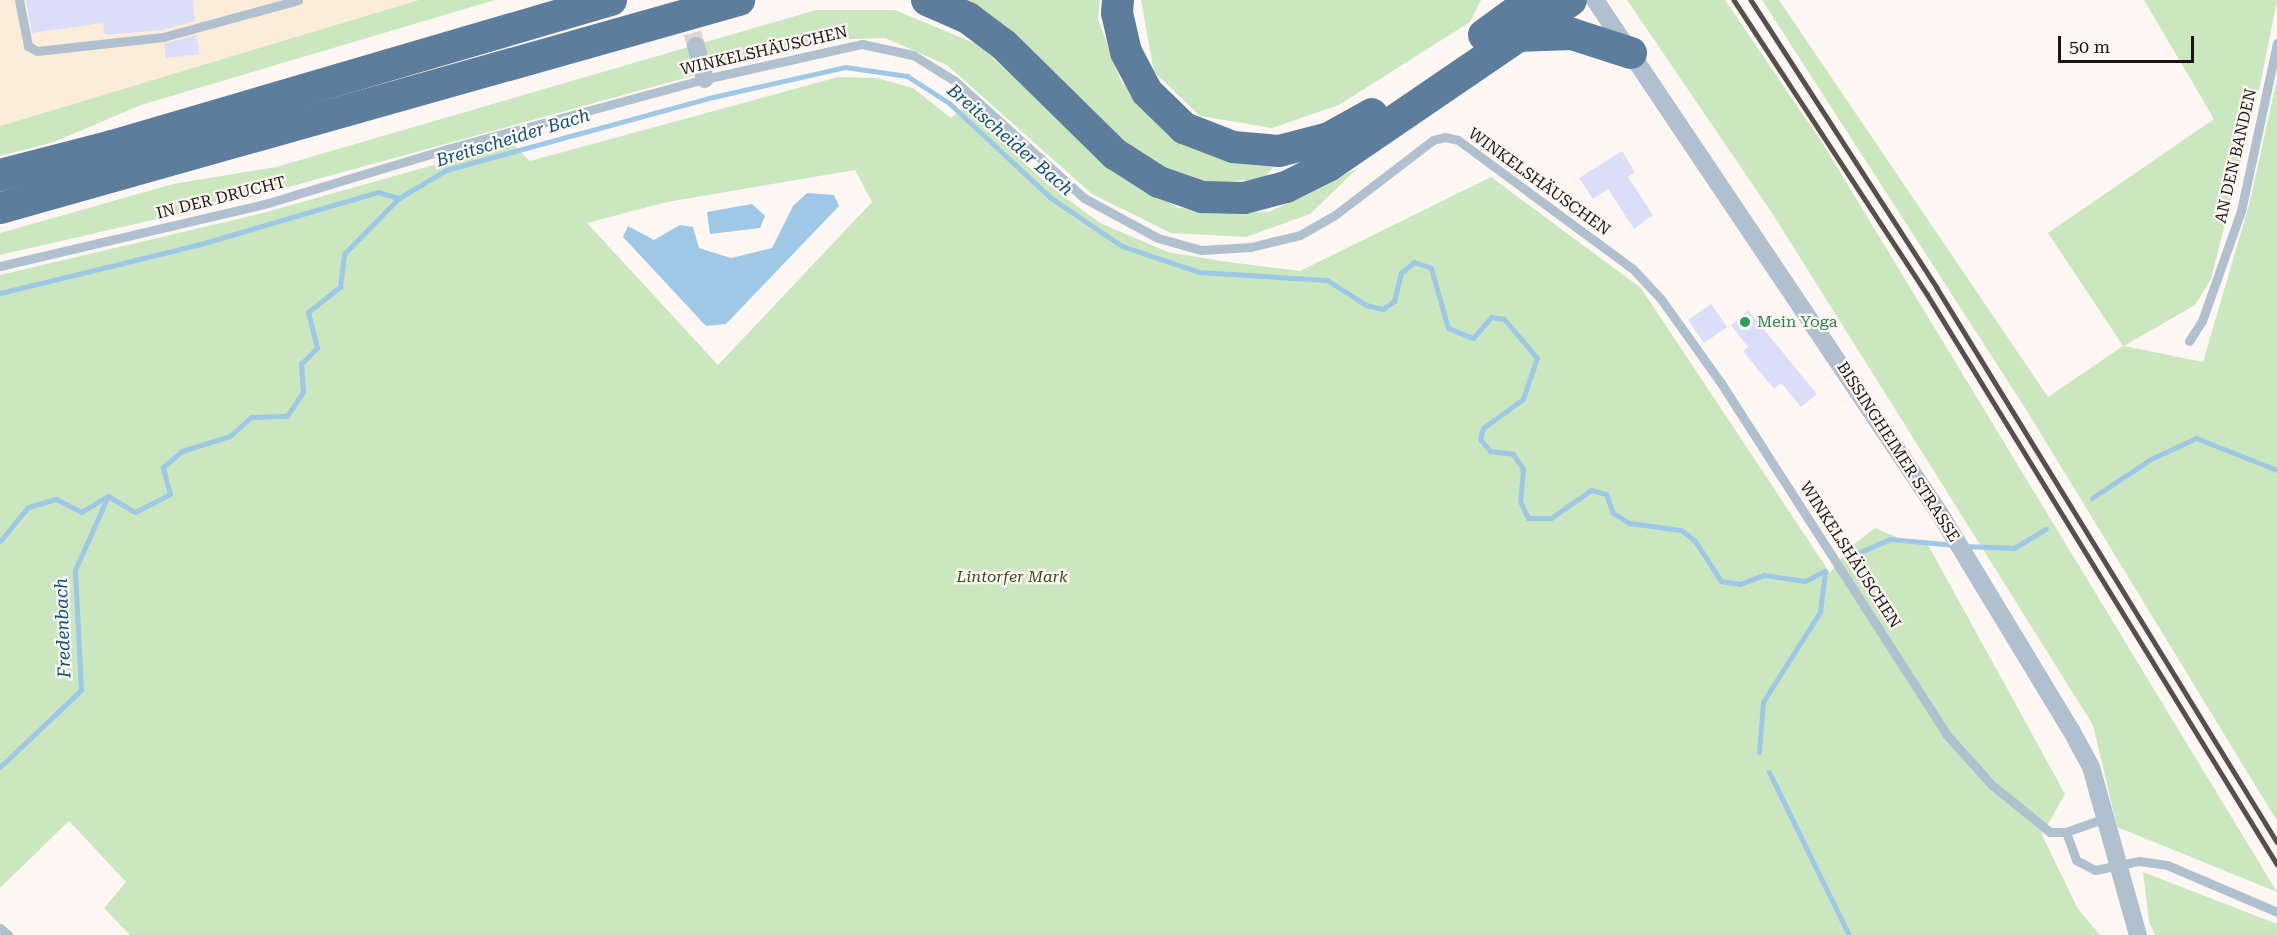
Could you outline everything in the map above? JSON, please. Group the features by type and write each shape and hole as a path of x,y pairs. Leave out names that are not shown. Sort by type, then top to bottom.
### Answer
{"highway":[{"path":"0,175 550,11 611,0"},
{"path":"927,0 968,18 1004,45 1115,154 1159,182 1202,197 1244,198 1286,187 1328,166 1532,0"},
{"path":"1118,0 1117,13 1126,52 1147,92 1184,128 1233,147 1268,150 1329,138 1371,115 1508,21 1572,0"},
{"path":"0,208 739,1"},
{"path":"1508,21 1572,34 1631,53"}],"street":[{"name":"BISSINGHEIMER STRASSE","path":"1595,0 1940,514 2091,767 2138,935"},
{"path":"696,46 705,79"}],"lane":[{"path":"19,0 28,46 37,51 163,38 298,0"},
{"name":"AN DEN BANDEN","path":"2189,340 2202,321 2241,211 2277,43"},
{"name":"WINKELSHÄUSCHEN","path":"447,149 705,79 862,44 913,55 955,81 1084,198 1158,238 1201,250 1251,247 1300,235 1335,214 1433,140 1445,137 1458,140 1633,269 1661,299 1839,564 1946,734 1992,785 2018,808 2050,832 2066,832"},
{"name":"IN DER DRUCHT","path":"0,266 268,203 447,149"},
{"path":"2105,819 2066,832 2076,860 2095,870 2139,861 2167,865 2277,912"},
{"path":"0,928 8,935"}],"shaded area":[{"path":"0,0 419,0 0,126"}],"green space":[{"path":"419,0 495,0 141,105 54,142 0,156 0,126"},
{"path":"954,0 1100,0 1098,19 1121,81 1163,128 1212,156 1274,167 1262,179 1206,183 1160,170"},
{"path":"1141,0 1481,0 1470,22 1339,105 1272,128 1200,116 1154,72"},
{"path":"1627,0 1725,0 1823,144 2277,892 2117,827 2093,725 1774,216"},
{"path":"1762,0 1779,0 2048,397 2123,346 2048,233 2214,119 2144,0 2277,0 2261,81 2211,279 2195,305 2124,346 2203,362 2249,205 2277,79 2277,821 2027,411"},
{"path":"816,10 895,10 979,45 1114,170 1178,208 1269,212 1358,168 1310,214 1246,237 1171,233 1092,194 947,65 885,38 823,40 249,198 0,255 0,233 173,184 276,167"},
{"name":"Lintorfer Mark","path":"838,77 877,78 913,88 951,118 965,106 1047,184 1100,223 1168,252 1300,271 1491,177 1641,288 1830,573 1849,548 1875,528 1906,541 1927,543 2065,794 2042,835 2078,909 2100,935 130,935 104,908 126,882 69,821 0,888 0,275 263,213 512,143 530,161","holes":["855,170 872,202 718,365 587,223 667,202"]},
{"path":"2143,872 2277,924 2277,935 2155,935 2149,922"}],"water":[{"path":"807,193 834,195 839,206 726,324 706,326 623,237 628,226 654,240 680,225 693,227 699,248 731,258 772,248 793,206"},
{"path":"752,204 765,216 760,228 710,234 707,212"}],"building":[{"path":"26,0 193,0 195,21 162,30 105,35 103,23 32,33"},
{"path":"196,35 200,54 166,58 164,44"},
{"path":"1622,151 1635,172 1628,177 1653,215 1634,229 1608,189 1593,199 1579,178"},
{"path":"1711,304 1727,327 1704,343 1688,320"},
{"path":"1748,310 1817,394 1801,407 1781,383 1774,389 1743,351 1748,347 1731,325"}],"waterway":[{"name":"Breitscheider Bach","path":"0,541 28,507 56,499 81,512 108,496 135,512 170,494 163,467 182,451 230,436 251,417 287,416 303,392 301,364 317,348 308,312 340,287 344,254 399,198 446,170 713,97 845,67 907,76 949,103 1051,198 1122,246 1199,272 1327,280 1366,305 1383,309 1394,301 1401,273 1414,262 1431,268 1448,328 1473,338 1491,317 1504,319 1537,358 1523,399 1483,428 1480,439 1490,451 1513,454 1523,469 1520,501 1528,518 1551,518 1591,490 1606,494 1613,513 1629,523 1681,530 1695,541 1721,581 1740,584 1764,575 1805,581 1825,571"},
{"path":"0,293 197,245 378,192 399,198"},
{"name":"Breitscheider Bach","path":"2092,498 2151,459 2196,438 2277,470"},
{"name":"Fredenbach","path":"0,767 81,690 75,570 107,498"},
{"name":"Breitscheider Bach","path":"1964,546 2014,548 2046,529"},
{"name":"Breitscheider Bach","path":"1855,554 1890,539 1955,545"},
{"path":"1759,752 1763,702 1820,612 1825,571"},
{"path":"1769,772 1849,935"}],"tunnel":[{"path":"685,7 696,46"}],"railway":[{"path":"1734,0 1927,294 2277,864"},
{"path":"1751,0 1937,288 2277,842"}],"place":[{"name":"Mein Yoga","path":"1745,322"}]}
